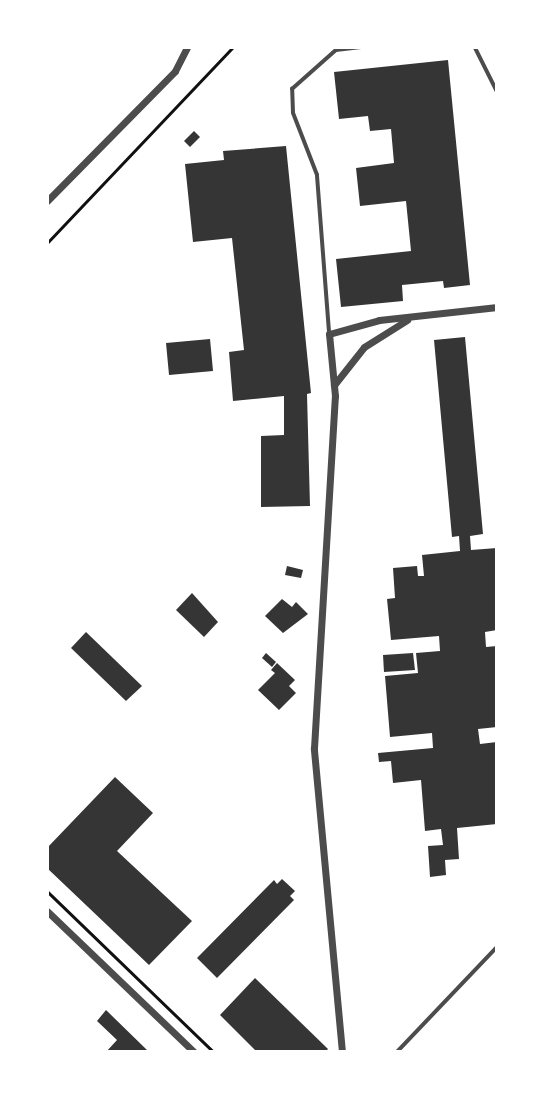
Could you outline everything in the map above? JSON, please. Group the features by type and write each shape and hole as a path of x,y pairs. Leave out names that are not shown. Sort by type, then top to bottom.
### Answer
{"street":[{"path":"47,201 175,71 187,47"},
{"path":"342,1052 314,748 334,386 329,334 379,320 497,307"},
{"path":"334,386 364,347 390,327 417,317"},
{"path":"47,911 194,1052"}],"lane":[{"path":"329,334 317,175 293,113 292,89 337,50 360,47"},
{"path":"475,47 497,91"},
{"path":"397,1052 497,947"}],"path":[{"path":"47,243 233,47"},
{"path":"47,891 214,1052"}],"building":[{"path":"448,60 470,285 444,288 443,281 402,285 403,301 341,307 336,259 411,251 406,201 360,206 356,168 394,163 391,129 370,131 368,116 339,119 334,72"},
{"path":"194,131 200,137 190,147 184,141"},
{"path":"286,146 311,393 307,394 310,506 261,507 261,436 284,435 284,396 233,401 229,352 244,350 232,238 193,242 185,164 224,160 223,151"},
{"path":"465,337 483,534 470,536 471,550 497,548 497,630 485,632 486,647 497,646 497,727 478,729 480,744 497,742 497,824 457,828 459,859 445,860 446,875 430,877 428,846 443,845 441,829 425,831 421,780 393,783 391,761 379,762 378,753 433,748 432,733 390,737 385,676 418,673 416,653 440,651 439,636 391,640 387,599 395,598 393,568 417,566 418,576 424,576 422,555 460,551 459,536 452,537 434,340"},
{"path":"210,339 213,371 169,375 166,343"},
{"path":"287,566 303,570 301,578 285,575"},
{"path":"192,593 218,622 204,637 176,610"},
{"path":"282,599 292,607 296,602 308,614 283,633 265,616"},
{"path":"86,632 142,686 126,701 71,648"},
{"path":"266,653 276,662 272,667 262,658"},
{"path":"413,653 415,670 384,672 383,655"},
{"path":"277,663 295,680 289,686 296,693 279,710 258,690 275,673 271,670"},
{"path":"115,777 153,813 117,851 192,921 149,965 47,868 47,848"},
{"path":"282,879 295,891 290,896 294,900 217,978 197,958 274,880 277,884"},
{"path":"255,978 328,1049 325,1052 257,1052 220,1015"},
{"path":"106,1010 147,1050 145,1052 106,1052 117,1040 97,1021"}]}
